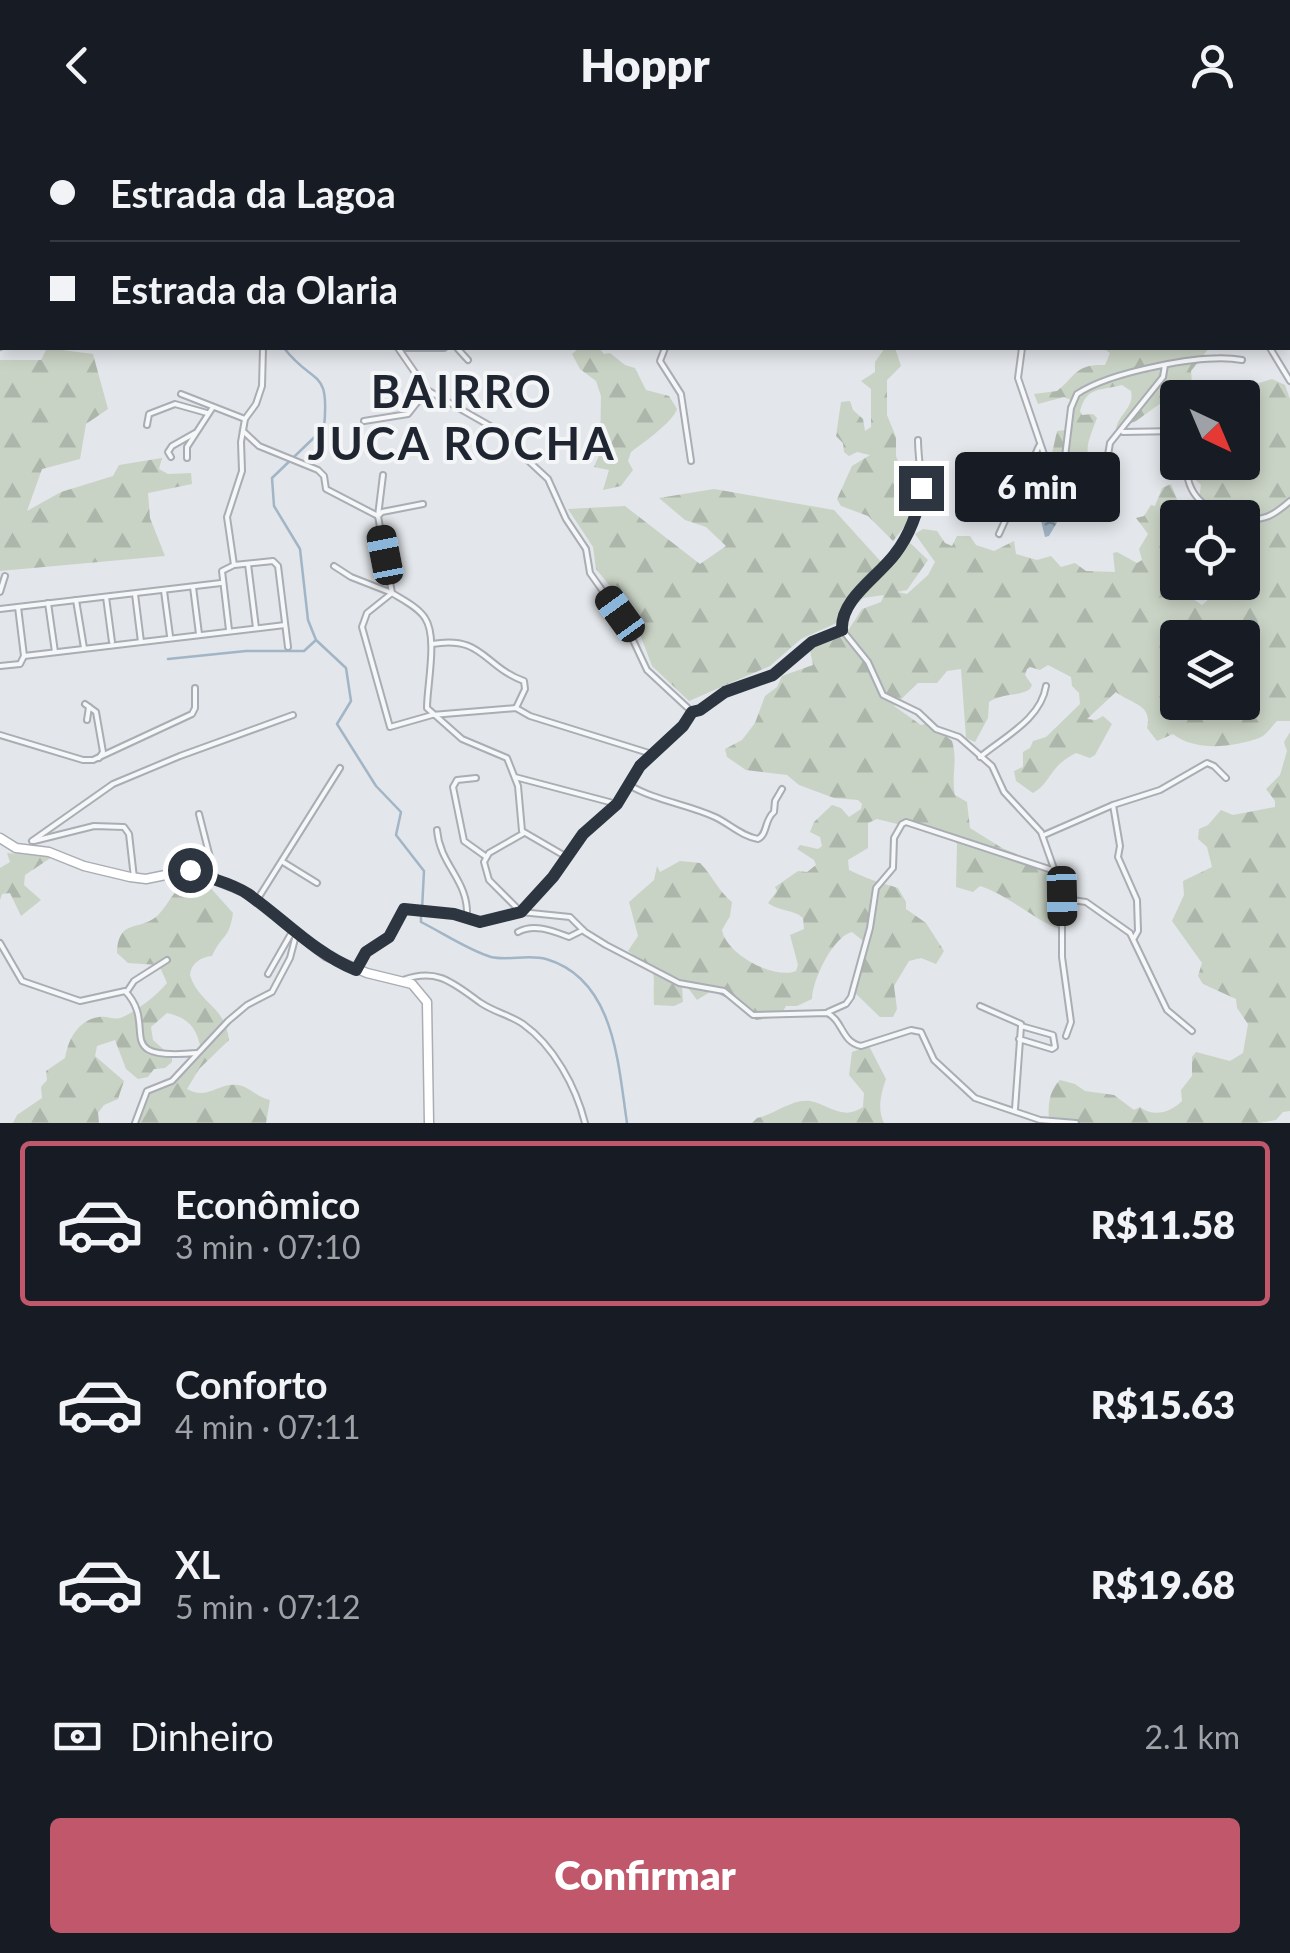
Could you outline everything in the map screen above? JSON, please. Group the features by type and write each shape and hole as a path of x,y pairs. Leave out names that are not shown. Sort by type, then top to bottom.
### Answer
{"street":[{"path":"1290,134 1290,144"},
{"path":"234,566 227,517 242,471 245,419 262,386 264,350"},
{"path":"402,350 427,390 497,431 548,479 563,514 586,550 590,572 624,622 647,670 692,712"},
{"path":"459,350 468,360"},
{"path":"664,350 660,361 680,394 691,462"},
{"path":"1022,350 1018,378 1039,446 1048,466 1064,466"},
{"path":"1271,350 1290,382"},
{"path":"1165,365 1162,377 1112,439 1107,455 1109,507 1103,509 1088,502 1064,466 1071,408 1077,394 1165,365 1214,357 1242,360"},
{"path":"364,421 404,416 427,390"},
{"path":"182,394 245,419"},
{"path":"146,425 149,414 176,404 207,413"},
{"path":"187,458 187,447 213,406"},
{"path":"171,458 168,452 172,446 200,431"},
{"path":"244,431 252,443 318,470 324,476 326,489 378,516 423,504"},
{"path":"1121,432 1160,431"},
{"path":"918,440 921,488 917,514 897,552 844,613 842,630 862,654 883,695 918,712 980,756 994,769 1010,800 1042,836 1062,891 1062,956 1071,1022 1066,1036"},
{"path":"999,534 1039,446"},
{"path":"383,475 378,516 392,593"},
{"path":"1260,520 1290,501"},
{"path":"229,630 222,570 273,560 277,564 288,647"},
{"path":"248,564 256,628"},
{"path":"334,566 392,593 424,616 432,644 427,708 462,739 504,755 519,797 520,828 567,857"},
{"path":"0,592 5,576"},
{"path":"0,609 222,583"},
{"path":"193,587 199,634"},
{"path":"164,591 170,638"},
{"path":"392,593 364,617 362,627 387,724 392,728 432,715 516,708 530,716 652,754"},
{"path":"135,594 141,642"},
{"path":"106,597 113,644"},
{"path":"76,600 84,648"},
{"path":"48,603 55,652"},
{"path":"0,666 20,664 24,656 18,607"},
{"path":"24,656 285,625"},
{"path":"521,912 583,834 617,804 640,766 683,726 692,712 725,692 773,675 812,642 842,630"},
{"path":"432,644 467,644 488,657 502,673 524,681 526,689 516,708"},
{"path":"980,756 1027,721 1044,696 1046,686"},
{"path":"0,735 83,760 100,758 192,714 194,688"},
{"path":"87,720 87,706 96,712 100,758"},
{"path":"20,848 113,784 293,715"},
{"path":"1042,836 1112,804 1160,790 1207,763 1226,778"},
{"path":"257,901 340,768"},
{"path":"514,776 617,804"},
{"path":"476,778 457,780 452,786 464,841 485,856 489,880 521,912"},
{"path":"630,785 710,814 758,840 782,789"},
{"path":"1112,804 1120,846 1118,857 1137,900 1138,931 1134,938"},
{"path":"199,814 216,882"},
{"path":"356,970 366,952 389,937 401,911 418,910 488,922 521,912 570,917 584,930 665,977 724,992 753,1015 826,1013 846,1004 851,996 876,888 893,868 894,838 902,824 906,822 1055,871"},
{"path":"32,841 94,826 124,827 129,834 134,878"},
{"path":"436,830 442,856 467,895 467,918"},
{"path":"485,856 524,833"},
{"path":"0,839 20,848 49,852 84,866 134,878 186,870 238,888 326,956 356,970 403,980 422,993 427,1002 429,1123"},
{"path":"281,861 317,884"},
{"path":"1062,891 1072,900 1082,900 1096,909 1134,938 1169,1014 1192,1031"},
{"path":"518,932 525,928 552,930 569,938 584,930"},
{"path":"268,974 294,934"},
{"path":"135,1123 147,1091 172,1082 247,1005 272,992 290,958 294,934"},
{"path":"0,942 15,974 26,984 80,1001 127,992 134,981 167,960"},
{"path":"403,980 424,974 445,977 487,1007 530,1030 564,1072 585,1123"},
{"path":"127,992 135,1006 138,1038 144,1048 158,1054 197,1053"},
{"path":"980,1006 1022,1026 1053,1035 1055,1048 1019,1039"},
{"path":"826,1013 834,1017 848,1040 861,1046 911,1030 921,1032 934,1060 969,1093 1040,1120 1076,1123"},
{"path":"1015,1109 1022,1026"}],"green space":[{"path":"46,350 93,354 108,409 86,424 80,459 42,469 27,511 61,492 113,476 119,465 162,458 159,469 168,474 191,473 192,484 148,493 150,518 165,556 0,571 0,360 41,360"},
{"path":"577,350 610,353 635,368 646,390 669,396 677,409 664,426 631,452 628,461 633,470 621,486 603,490 609,470 594,467 600,453 601,396 596,381 580,369 572,354"},
{"path":"884,350 896,350 901,366 887,380 887,415 896,437 896,456 901,469 916,485 921,506 893,541 868,516 841,506 837,499 852,466 870,455 857,452 849,456 844,452 843,443 836,436 841,402 850,401 863,419 865,431 871,427 871,389 861,381 875,372 875,362"},
{"path":"1106,350 1207,350 1191,371 1192,380 1160,380 1160,404 1116,430 1132,397 1131,391 1122,385 1086,397 1082,415 1093,414 1097,418 1089,458 1107,481 1107,500 1095,508 1081,493 1071,457 1062,455 1055,461 1051,458 1057,431 1067,430 1067,406 1071,400 1064,397 1038,404 1034,394 1057,391 1082,369 1105,365 1110,353"},
{"path":"1272,379 1285,385 1290,399 1290,721 1277,721 1259,738 1238,744 1203,746 1173,734 1157,741 1147,728 1144,709 1116,692 1087,719 1103,716 1112,724 1095,755 1090,758 1076,753 1067,758 1033,793 1016,781 1014,771 1023,767 1023,752 1033,741 1046,737 1080,704 1071,677 1048,665 1040,670 1027,669 1030,689 989,702 988,718 975,742 966,738 961,669 947,671 937,683 918,683 894,706 921,725 930,723 952,741 955,795 967,802 970,828 1002,848 1056,871 1064,931 991,890 980,886 973,892 956,887 957,844 951,837 877,819 868,823 868,848 848,860 849,870 898,888 906,909 926,923 944,951 936,964 921,958 909,961 894,986 897,1009 893,1017 880,1017 852,990 867,944 852,932 838,942 825,960 812,999 786,1006 780,1017 756,1020 723,996 710,992 697,1000 682,986 683,1002 674,1006 654,1005 653,974 628,951 638,936 629,902 654,880 657,866 660,872 680,861 700,863 732,902 722,930 732,948 764,968 796,971 790,935 804,929 803,918 768,903 777,891 775,887 798,871 807,872 816,865 797,849 800,845 818,849 822,846 820,837 810,832 814,822 832,805 849,817 862,804 799,785 787,775 746,770 727,757 725,749 742,740 755,723 765,696 777,687 782,676 813,665 813,643 849,629 862,609 881,602 884,595 863,598 841,621 801,639 770,666 689,701 652,666 632,613 596,569 593,547 568,509 625,506 700,564 726,546 706,527 685,520 659,498 714,489 834,510 883,564 904,537 928,560 907,590 897,592 907,594 928,575 935,562 915,534 923,529 937,531 952,546 957,536 970,536 976,545 994,551 1014,541 1016,554 1037,560 1051,556 1061,567 1075,563 1086,571 1115,572 1113,553 1117,552 1137,563 1142,560 1139,549 1148,534 1136,518 1155,506 1162,488 1171,484 1177,500 1160,500 1160,600 1194,600 1202,605 1208,600 1260,600 1260,500 1199,500 1201,485 1196,480 1260,480 1260,383"},
{"path":"1290,732 1290,1111 1276,1120 1259,1123 1049,1123 1051,1094 1060,1080 1085,1091 1114,1095 1134,1110 1140,1107 1162,1112 1182,1101 1181,1090 1192,1076 1192,1057 1196,1052 1230,1061 1243,1053 1248,1024 1236,999 1203,984 1198,976 1202,963 1172,921 1184,895 1183,881 1212,867 1207,847 1198,839 1199,829 1221,810 1233,815 1275,807 1266,789 1280,775 1287,751 1284,742"},
{"path":"7,853 52,857 25,875 24,885 41,900 21,916 10,893 2,894 0,900 0,868 10,862"},
{"path":"207,884 233,913 227,933 212,956 197,961 190,975 222,1019 229,1040 199,1069 187,1089 201,1093 242,1086 270,1100 266,1123 138,1123 136,1108 154,1084 170,1086 178,1072 201,1050 191,1025 167,1013 151,1027 153,1040 172,1057 172,1062 165,1068 154,1069 148,1077 138,1079 126,1069 115,1040 97,1046 95,1056 124,1081 118,1099 104,1105 98,1113 99,1123 13,1123 17,1115 42,1098 46,1071 65,1058 79,1027 99,1017 123,1017 167,983 159,965 128,963 117,953 125,930 156,917 177,890"},
{"path":"869,1046 886,1079 880,1107 884,1123 752,1123 803,1101 849,1113 863,1107 864,1093 849,1075 852,1052"}],"water":[{"path":"1050,474 1066,474 1077,499 1068,516 1059,519 1045,537 1040,517"}],"waterway":[{"path":"286,350 322,386 324,428 272,478 274,506 300,549 308,620 316,640 346,668 351,701 337,724 376,786 401,812 396,835 424,871 422,910"},
{"path":"168,659 246,651 304,651 316,640"},
{"path":"421,916 421,922 482,954 546,959 569,969 586,985 609,1026 627,1123"}],"district":[{"name":"BAIRRO JUCA ROCHA","path":"462,418"}],"route":[{"path":"190,870 246,892 296,935 326,956 356,970 366,952 389,937 404,909 454,914 480,922 517,915 553,877 583,834 617,804 640,766 683,726 692,712 725,692 779,672 812,642 842,630 844,613 897,552 917,514 921,488"}]}
